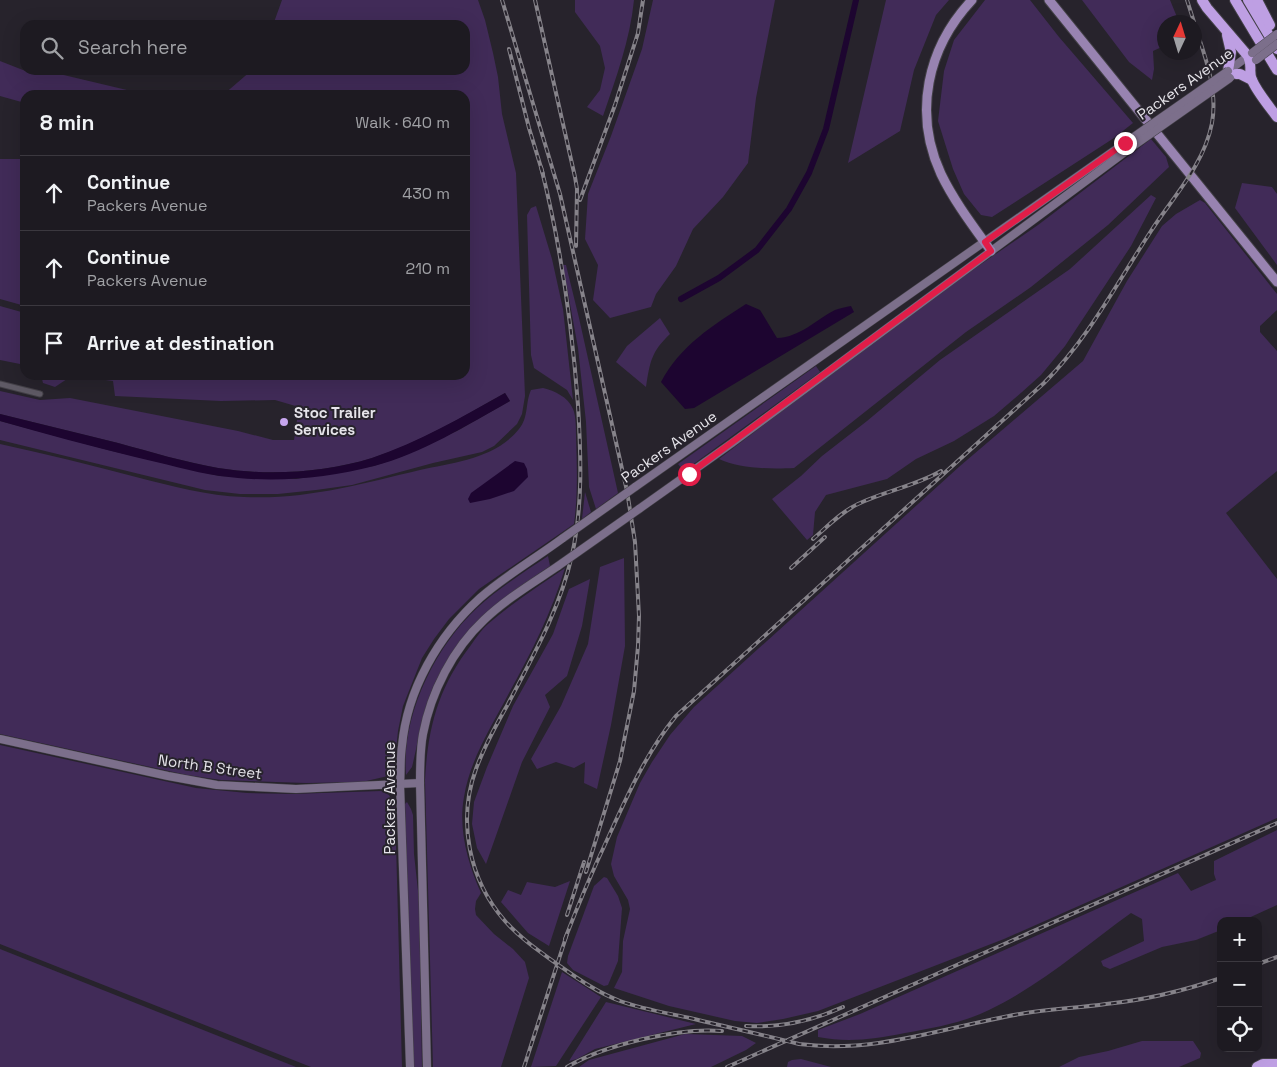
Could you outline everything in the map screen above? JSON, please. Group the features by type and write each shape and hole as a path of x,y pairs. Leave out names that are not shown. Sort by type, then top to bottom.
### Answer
{"highway":[{"path":"1202,0 1225,29 1252,58 1250,71 1252,80 1277,117"},
{"path":"1235,0 1277,70"},
{"path":"1248,0 1277,49"},
{"path":"1257,0 1277,42"},
{"path":"1225,29 1232,52 1231,74 1240,74 1252,80"},
{"path":"1257,1067 1263,1064 1277,1064"},
{"path":"1271,1067 1277,1064"}],"main road":[{"path":"972,0 952,22 935,57 927,95 927,116 933,154 941,174 952,195 991,251"},
{"path":"1049,0 1277,282"},
{"name":"Packers Avenue","path":"1252,58 1277,34"},
{"name":"Packers Avenue","path":"410,1067 400,784 402,746 410,705 435,652 451,629 481,597 635,487 985,242 1277,42"},
{"name":"Packers Avenue","path":"427,1067 420,783 421,749 428,713 452,660 483,621 504,603 732,443 991,251 1127,146"},
{"name":"North B Street","path":"0,739 217,785 296,789 420,783"}],"street":[{"path":"0,384 40,394"}],"shaded area":[{"path":"282,0 478,0 493,53 502,114 516,173 525,396 522,414 517,424 494,446 482,452 352,485 278,494 240,494 205,490 0,440 0,421 112,451 219,476 296,479 374,466 403,456 457,431 510,401 505,393 407,445 372,458 334,467 295,472 256,472 205,466 0,414 0,391 40,400 70,398 238,431 273,440 294,440 299,407 275,400 221,401 115,396 113,381 106,380 470,380 470,90 229,90 246,75 470,75 470,20 275,20"},
{"path":"575,0 634,0 626,44 603,116 587,107 600,90 605,68 600,46 575,12"},
{"path":"653,0 775,0 756,98 748,163 723,197 693,229 676,266 656,294 651,307 610,318 593,300 598,265 585,239 588,194 642,49"},
{"path":"886,0 949,0 936,15 914,70 900,131 848,163"},
{"path":"985,0 1030,0 1059,37 1133,123 1114,138 992,217 981,215 964,194 953,169 938,121 944,71 954,40"},
{"path":"1082,0 1170,0 1176,15 1157,15 1157,49 1153,51 1154,69 1152,80 1129,62"},
{"path":"0,61 20,69 20,75 64,75 127,90 20,90 20,102 0,96"},
{"path":"1151,139 1166,157 1169,167 1108,225 1031,287 966,332 794,468 746,467 719,459 926,302 1038,225"},
{"path":"0,159 20,159 20,305 0,299"},
{"path":"1242,183 1272,187 1277,194 1277,265 1235,208"},
{"path":"1151,195 1156,198 1131,246 1065,346 1041,375 994,416 954,441 916,459 887,479 826,495 815,512 813,535 807,540 772,499 940,360 1070,269"},
{"path":"1200,200 1205,203 1277,294 1277,310 1260,326 1260,332 1277,351 1277,471 1226,513 1277,579 1277,818 1004,939 818,1011 757,1023 735,1021 669,1006 614,988 622,972 623,941 630,909 628,900 614,876 611,864 617,837 640,783 670,735 694,707 960,466 1083,361 1127,281 1162,226 1176,214"},
{"path":"536,206 552,259 563,309 573,400 567,390 534,368 531,355 527,215 531,208"},
{"path":"563,265 566,265 579,318 618,493 596,509 589,487 586,422 578,348"},
{"path":"746,304 760,310 777,338 793,335 837,309 851,306 854,312 694,408 685,409 661,382 678,358 698,337"},
{"path":"0,306 20,312 20,364 0,360"},
{"path":"660,318 670,334 659,346 652,358 646,387 616,362 627,346"},
{"path":"816,366 820,372 684,471 678,464"},
{"path":"42,380 66,380 55,387 43,383"},
{"path":"543,388 564,398 571,405 575,415 577,480 574,524 479,589 449,619 434,639 422,658 403,706 394,768 388,776 362,782 306,783 221,780 187,775 0,734 0,444 203,493 244,497 289,496 333,490 473,458 486,453 509,439 519,429 526,415 531,390"},
{"path":"505,393 510,401 427,446 392,461 317,477 259,479 209,474 101,449 0,421 0,414 218,468 256,472 295,472 353,463 389,452 440,429"},
{"path":"515,461 524,463 528,477 514,491 470,503 468,499 471,493"},
{"path":"585,492 591,512 582,519"},
{"path":"548,556 550,566 492,609 460,643 446,662 426,707 412,767 406,775 406,752 415,707 424,684 447,642 485,601"},
{"path":"624,558 625,646 597,789 584,783 585,762 574,768 556,762 537,769 531,759 561,706 588,644 600,567"},
{"path":"565,568 540,632 476,756 467,783 462,809 465,846 481,893 476,901 476,915 525,962 529,978 501,1067 433,1067 425,780 432,725 450,677 481,631 506,609"},
{"path":"590,579 582,626 567,676 545,695 550,707 522,762 486,864 477,848 472,824 474,802 513,706 553,634 569,589"},
{"path":"0,745 196,788 247,793 293,794 381,791 389,795 395,806 402,1067 311,1067 0,944"},
{"path":"407,802 413,815 414,854 419,900 422,1067 413,1067 405,804"},
{"path":"1277,830 1277,905 1251,917 1217,917 1217,932 1196,940 1162,947 1110,969 1103,966 1101,961 1144,941 1142,919 1131,913 1045,977 979,1015 926,1029 862,1040 818,1037 818,1030 860,1014 1178,873 1191,891 1216,880 1214,861"},
{"path":"604,877 607,878 618,896 622,908 618,961 608,985 604,986 573,970 567,963 594,886"},
{"path":"570,881 549,946 528,933 501,902 508,890 521,895 527,882 555,887"},
{"path":"0,949 296,1067 0,1067"},
{"path":"562,972 601,997 556,1066 531,1067"},
{"path":"606,1002 696,1024 595,1049 577,1059 569,1061"},
{"path":"685,1034 742,1036 756,1043 711,1067 579,1067 589,1060"},
{"path":"1142,1041 1193,1041 1201,1053 1200,1058 1179,1067 1059,1067 1079,1057"},
{"path":"801,1059 831,1067 787,1067 788,1062"}],"waterway":[{"path":"681,299 719,278 757,250 789,209 809,173 826,129 856,0"}],"railway":[{"path":"502,0 560,194 627,491 635,542 639,616 634,691 620,761 586,872"},
{"path":"535,0 575,177 577,189 576,246"},
{"path":"580,200 615,105 638,33 643,0"},
{"path":"1187,0 1192,15"},
{"path":"565,939 591,876 630,791 655,745 676,716 1044,383 1060,366 1088,329 1151,231 1187,180 1202,153 1212,123 1213,110 1212,85 1202,48"},
{"path":"509,49 543,174"},
{"path":"541,167 560,256 572,345 579,424 580,499 572,555 553,613 536,650 486,744 470,789 467,829 475,869 493,905 505,921 523,939 557,964 611,997 646,1009 799,1044 856,1045 910,1038 1020,1014 1150,997 1217,979"},
{"path":"813,539 852,507 868,499 921,481 941,471"},
{"path":"791,568 825,537"},
{"path":"727,1067 1277,823"},
{"path":"567,915 584,862"},
{"path":"524,1067 567,934"},
{"path":"1262,963 1277,957"},
{"path":"746,1026 783,1025 820,1016 843,1007"},
{"path":"567,1067 601,1052 642,1039 685,1032 722,1031"}],"place":[{"name":"Stoc Trailer Services","path":"284,422"}],"route":[{"path":"689,474 991,251 985,242 1125,143"}]}
